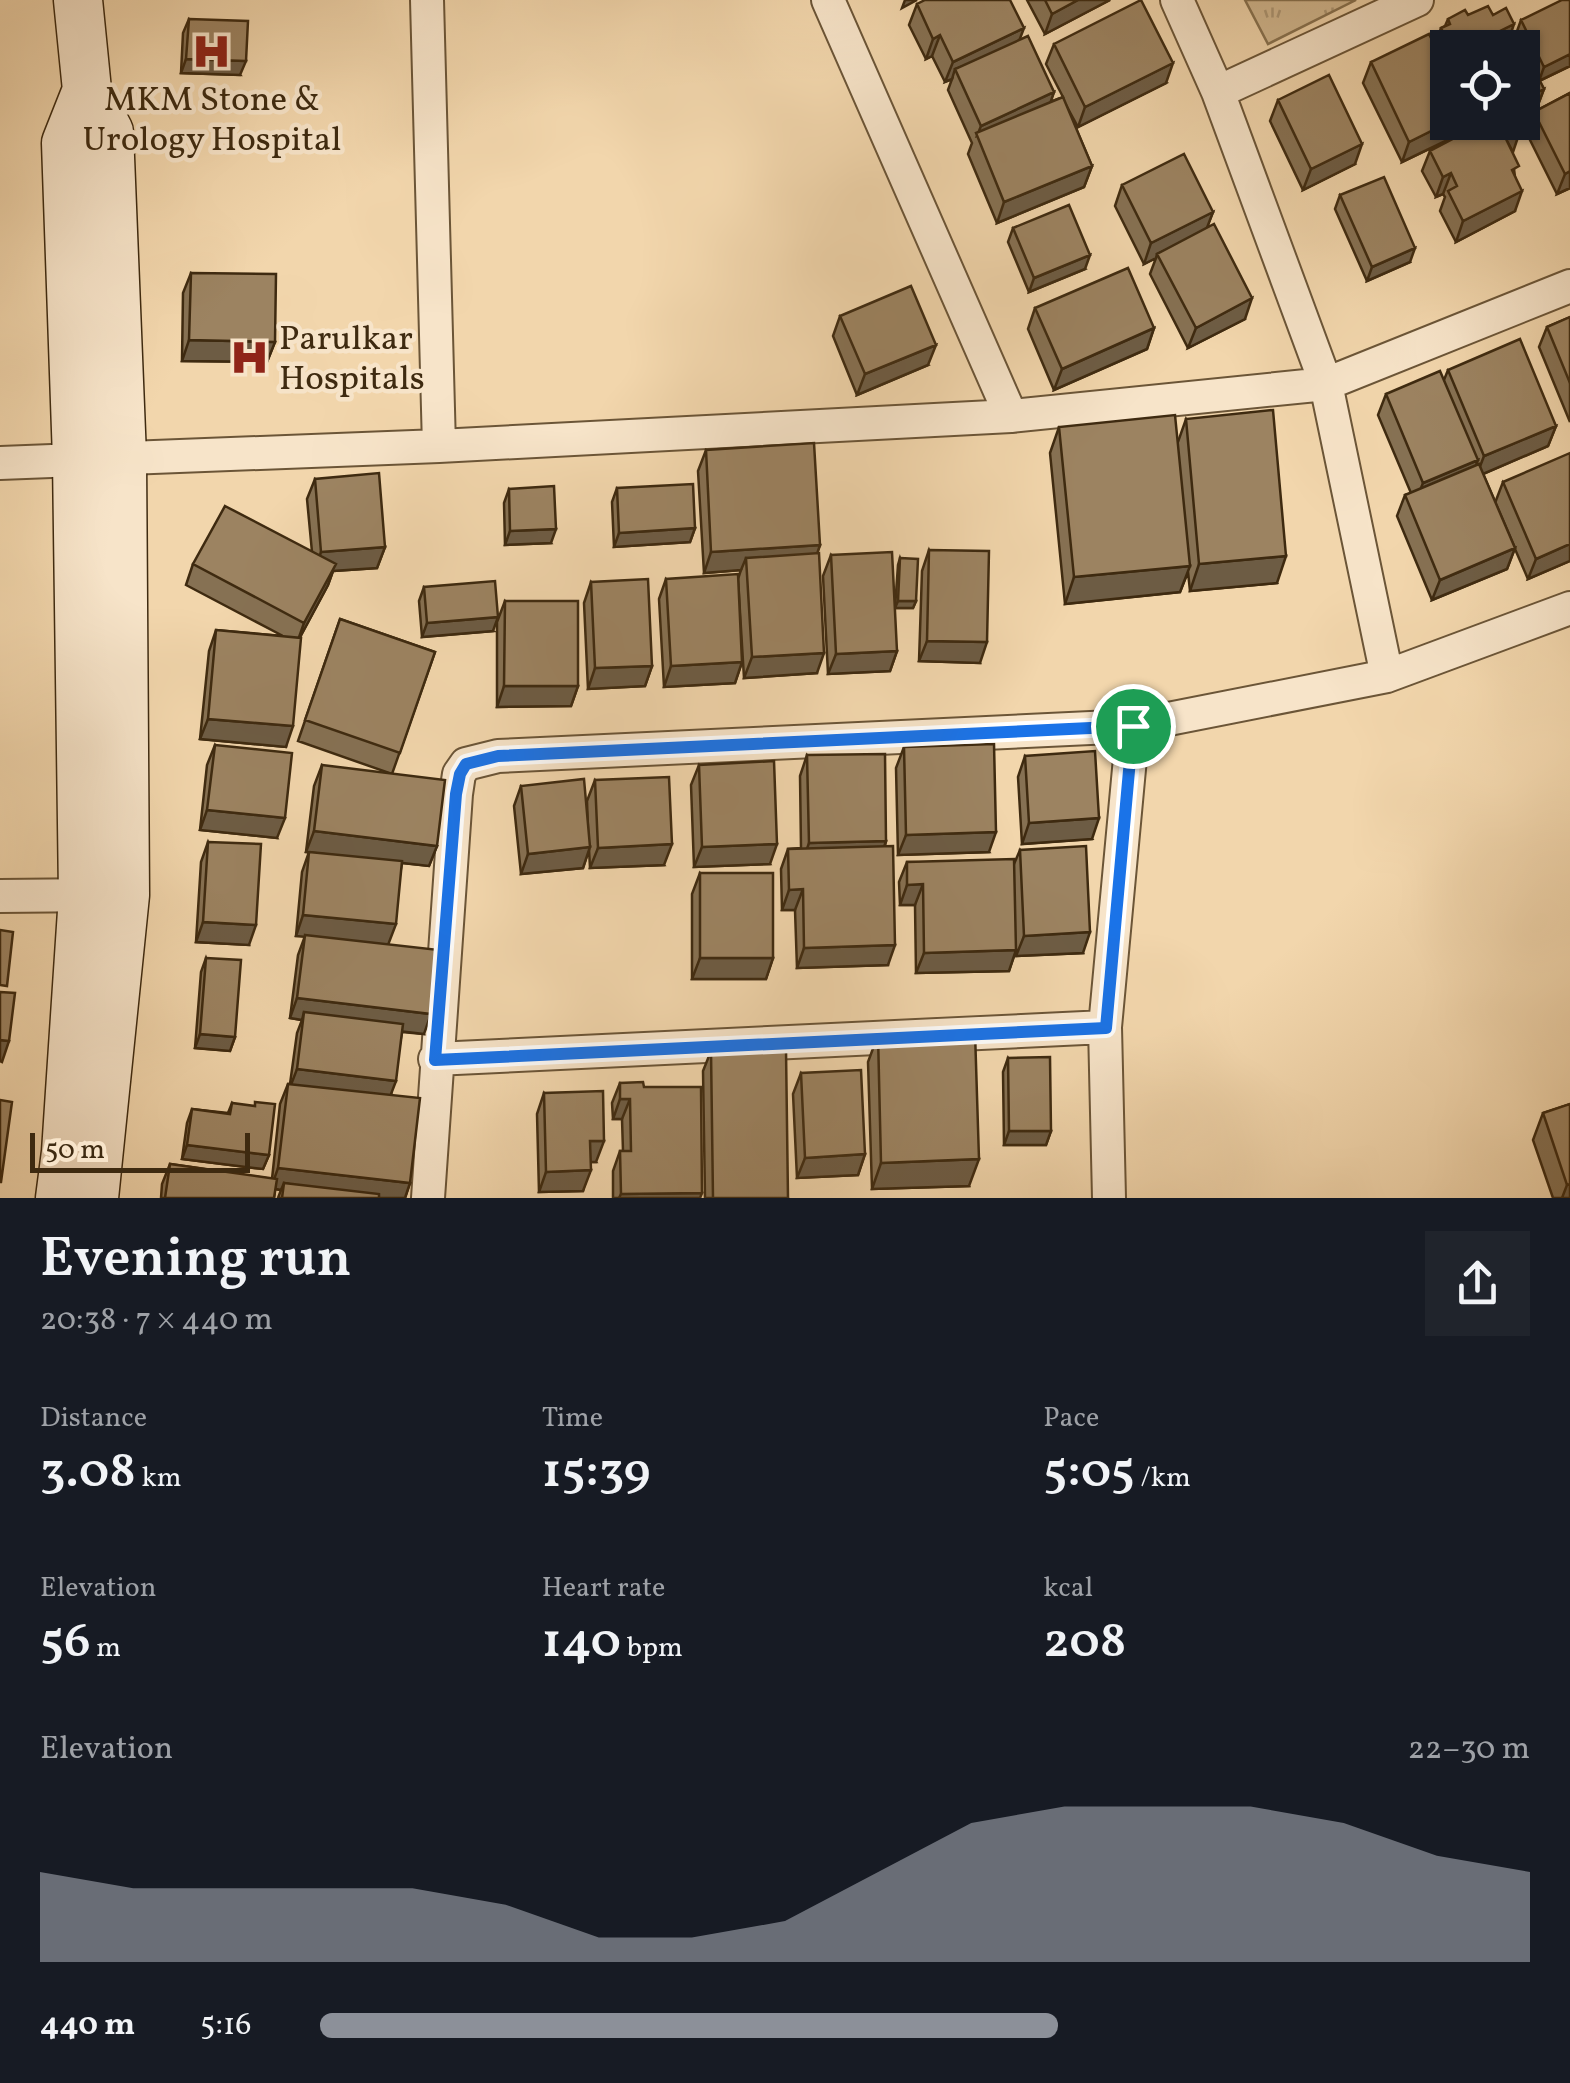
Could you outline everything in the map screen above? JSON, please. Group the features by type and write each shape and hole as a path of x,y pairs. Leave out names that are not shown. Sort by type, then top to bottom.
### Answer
{"main road":[{"path":"78,0 86,90 109,132 100,458 104,895 94,1198"},
{"path":"60,1198 104,895"}],"street":[{"path":"428,0 439,446"},
{"path":"828,0 1011,416"},
{"path":"1177,0 1218,92 1326,384 1386,676"},
{"path":"1218,92 1417,0"},
{"path":"0,463 439,446 1011,416 1326,384 1570,286"},
{"path":"428,1198 456,794 466,764 498,756 1133,726 1386,676 1570,608"},
{"path":"1109,1198 1106,1028 1133,726"},
{"path":"0,896 104,895"},
{"path":"435,1060 1106,1028"}],"green space":[{"path":"1245,0 1356,0 1268,44"}],"building":[{"path":"925,0 1010,0 1024,28 953,62 940,35 933,39 917,4"},
{"path":"1045,0 1078,0 1052,14"},
{"path":"1141,0 1173,63 1085,107 1054,44"},
{"path":"1562,0 1570,0 1570,54 1544,67 1540,59 1540,30 1526,30 1521,20"},
{"path":"1488,6 1493,15 1506,8 1514,24 1502,30 1442,30 1450,24 1448,19 1465,10 1468,15"},
{"path":"189,19 248,21 246,61 186,59"},
{"path":"1429,34 1430,132 1409,142 1371,62"},
{"path":"1028,36 1054,92 981,126 955,69"},
{"path":"1329,75 1362,144 1311,169 1278,100"},
{"path":"1570,93 1570,171 1565,174 1540,124 1540,109"},
{"path":"1063,97 1092,166 1004,202 976,133"},
{"path":"1451,140 1506,140 1519,166 1512,170 1522,191 1463,221 1448,191 1457,186 1451,173 1443,177 1430,151"},
{"path":"1184,154 1213,212 1151,243 1122,185"},
{"path":"1384,177 1415,248 1372,267 1340,195"},
{"path":"1069,205 1090,255 1034,278 1013,228"},
{"path":"1214,224 1252,298 1196,328 1157,254"},
{"path":"1128,268 1154,328 1062,369 1035,308"},
{"path":"191,273 276,274 275,342 189,340"},
{"path":"911,286 936,345 865,374 840,316"},
{"path":"1570,317 1570,383 1547,327"},
{"path":"1520,339 1556,426 1484,456 1448,370"},
{"path":"1440,371 1478,460 1423,483 1386,394"},
{"path":"1273,410 1286,556 1199,564 1186,419"},
{"path":"1175,415 1190,566 1074,577 1059,427"},
{"path":"814,443 820,545 711,552 706,450"},
{"path":"1570,453 1570,544 1536,559 1503,482"},
{"path":"1479,464 1515,548 1440,580 1405,495"},
{"path":"379,473 385,547 321,552 315,479"},
{"path":"693,484 695,528 619,533 617,488"},
{"path":"554,486 556,529 510,531 509,489"},
{"path":"225,506 336,564 304,623 193,564"},
{"path":"929,550 989,551 987,642 927,641"},
{"path":"892,552 897,651 836,654 831,555"},
{"path":"819,553 824,653 752,657 746,558"},
{"path":"900,558 918,559 916,601 898,601"},
{"path":"738,574 742,662 671,666 666,579"},
{"path":"648,579 652,666 595,668 591,582"},
{"path":"495,581 498,617 427,623 424,587"},
{"path":"505,601 578,601 578,686 504,686"},
{"path":"340,619 435,652 400,753 305,720"},
{"path":"216,630 301,638 293,726 208,719"},
{"path":"994,744 996,832 906,835 904,747"},
{"path":"215,745 292,753 285,818 207,810"},
{"path":"1095,751 1099,818 1029,823 1025,756"},
{"path":"885,754 886,841 809,843 807,755"},
{"path":"774,761 777,844 702,847 699,765"},
{"path":"322,765 445,780 437,846 314,831"},
{"path":"669,777 672,844 598,848 595,780"},
{"path":"584,779 590,847 528,854 521,786"},
{"path":"208,842 261,844 256,925 203,922"},
{"path":"893,846 895,945 804,948 803,889 789,890 788,849"},
{"path":"1086,846 1090,932 1024,936 1020,850"},
{"path":"309,852 402,861 396,924 303,915"},
{"path":"1014,859 1016,950 924,953 923,884 907,885 907,862"},
{"path":"700,873 773,873 773,958 700,958"},
{"path":"0,930 13,932 7,986 0,985"},
{"path":"305,935 439,950 431,1014 297,998"},
{"path":"206,958 241,960 235,1037 200,1034"},
{"path":"0,992 15,993 9,1041 0,1040"},
{"path":"304,1012 403,1024 396,1081 297,1069"},
{"path":"975,1032 979,1159 881,1163 878,1035"},
{"path":"786,1050 788,1198 713,1198 711,1051"},
{"path":"1050,1057 1051,1131 1009,1131 1008,1058"},
{"path":"861,1070 865,1154 805,1158 801,1073"},
{"path":"643,1082 644,1087 701,1087 702,1193 621,1194 620,1151 631,1151 630,1099 620,1099 620,1083"},
{"path":"288,1084 420,1098 410,1183 278,1168"},
{"path":"603,1091 604,1141 590,1141 591,1170 546,1172 544,1093"},
{"path":"0,1100 12,1102 1,1182 0,1182"},
{"path":"255,1102 275,1104 269,1155 187,1145 192,1109 230,1114 232,1103 255,1106"},
{"path":"1570,1104 1570,1184 1567,1185 1543,1113"},
{"path":"170,1164 277,1179 274,1198 165,1198"},
{"path":"284,1183 379,1194 379,1198 282,1198"}],"place":[{"name":"MKM Stone & Urology Hospital","path":"212,51"},
{"name":"Parulkar Hospitals","path":"249,357"}],"route":[{"path":"1133,726 1106,1028 435,1060 456,794 466,764 498,756 1133,726"}]}
